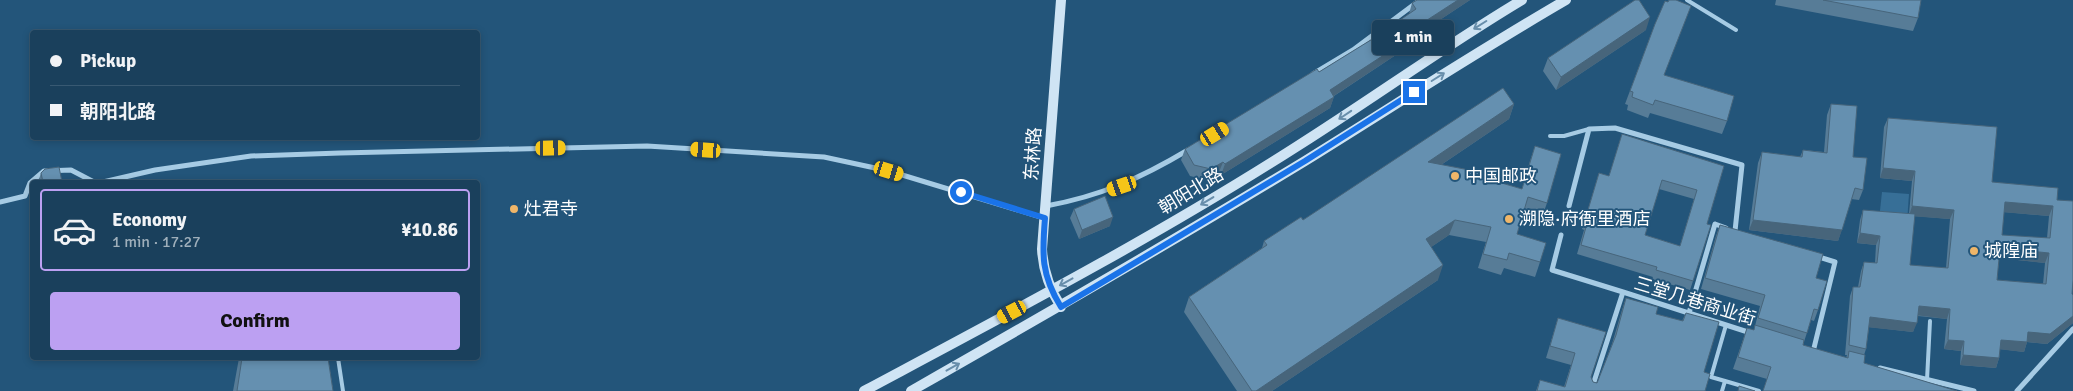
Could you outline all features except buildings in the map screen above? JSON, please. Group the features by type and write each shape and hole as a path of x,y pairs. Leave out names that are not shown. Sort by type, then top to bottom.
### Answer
{"main road":[{"name":"东林路","path":"1061,0 1043,263 1051,291 1061,307"},
{"name":"朝阳北路","path":"864,391 1051,291 1136,243 1296,147 1481,24 1522,0"},
{"name":"朝阳北路","path":"911,391 1061,307 1305,161 1492,43 1566,0"}],"street":[{"path":"1308,78 1352,50 1420,0"},
{"path":"1569,206 1589,129 1614,128 1742,165 1735,231"},
{"path":"112,180 155,170 251,156 647,146 824,157 848,161 889,171 1045,218"},
{"path":"1046,206 1072,201 1122,186 1153,171 1194,146"},
{"path":"33,180 44,171 51,169 78,172 91,180"},
{"path":"0,202 25,196 30,186"},
{"path":"1689,313 1715,224 1744,234"},
{"path":"1561,235 1552,270 1623,292"},
{"path":"1808,254 1834,262 1813,352"},
{"name":"三堂几巷商业街","path":"1591,391 1623,292 1761,336"},
{"path":"2017,391 2073,329"},
{"path":"1804,350 1823,354"},
{"path":"1871,366 1974,391"}],"lane":[{"path":"1687,0 1736,30"},
{"path":"1550,136 1564,136 1589,129"},
{"path":"1927,380 1930,321"},
{"path":"1726,325 1711,377 1759,391"},
{"path":"338,360 343,391"},
{"path":"1722,391 1725,381"}],"shaded area":[{"path":"1882,192 1909,194 1907,223 1879,220"}],"place":[{"name":"中国邮政","path":"1455,176"},
{"name":"灶君寺","path":"514,209"},
{"name":"溯隐·府衙里酒店","path":"1509,219"},
{"name":"城隍庙","path":"1974,251"}],"route":[{"path":"961,192 1045,218 1042,249 1043,263 1051,291 1061,307 1305,161 1414,92"}]}
